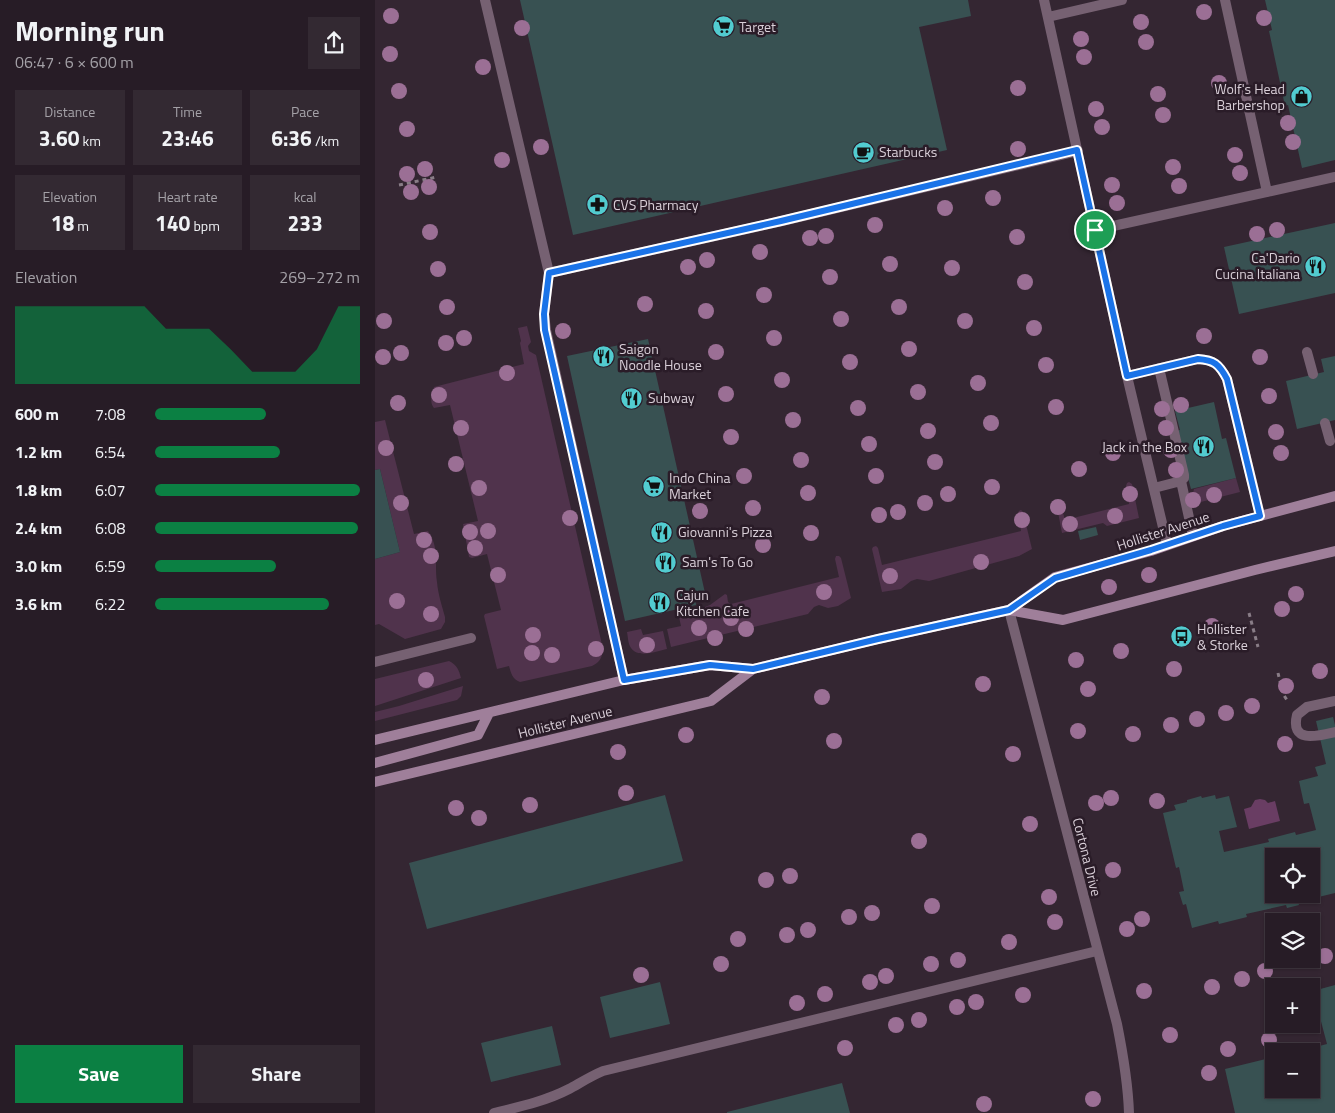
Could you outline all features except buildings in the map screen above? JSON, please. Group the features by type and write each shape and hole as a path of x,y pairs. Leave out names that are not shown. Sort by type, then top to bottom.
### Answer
{"main road":[{"name":"Hollister Avenue","path":"375,740 624,680 710,665 753,669 1009,610 1055,578 1151,550 1223,526 1335,496"},
{"name":"Hollister Avenue","path":"1009,610 1063,620 1335,552"},
{"name":"Hollister Avenue","path":"375,782 711,701 753,669"},
{"path":"375,763 478,735 489,713"}],"street":[{"path":"485,0 549,273 544,314 545,330 624,680"},
{"path":"1044,0 1127,376 1167,544"},
{"path":"1048,16 1122,0"},
{"path":"1225,0 1267,192"},
{"path":"549,273 772,223 1077,150"},
{"path":"1095,230 1335,177"},
{"path":"1307,352 1313,374"},
{"path":"1127,376 1198,359 1208,359 1216,363 1227,379 1260,516"},
{"path":"1153,488 1181,481 1184,478 1159,368"},
{"path":"1325,423 1330,440"},
{"path":"1181,481 1193,536"},
{"name":"Cortona Drive","path":"1009,610 1117,1024 1129,1090 1129,1113"},
{"path":"375,662 471,638"},
{"path":"1335,701 1307,708 1297,714 1295,720 1298,730 1302,735 1314,737 1335,732"},
{"path":"494,1113 548,1098 568,1090 603,1071 1097,951"}],"path":[{"path":"399,185 437,176"},
{"path":"1249,613 1258,646"},
{"path":"1278,672 1283,694 1287,700"}],"shaded area":[{"path":"527,326 531,342 528,346 529,351 536,355 603,649 600,659 592,666 520,682 511,673 509,666 497,669 484,616 485,614 501,610 487,554 469,557 463,524 478,521 450,405 434,408 431,401 434,387 524,364 518,328"},
{"path":"385,420 414,534 428,531 432,537 436,556 436,576 445,617 445,622 441,629 405,639 379,624 375,625 375,559 400,552 380,469 375,470 375,422"},
{"path":"1236,478 1240,492 1192,503 1194,489"},
{"path":"1129,482 1132,484 1139,518 1107,526 1103,523 1062,533 1056,502 1060,502 1065,520 1129,504 1126,486"},
{"path":"1021,510 1032,549 1019,556 929,581 917,579 901,589 882,592 873,547 876,546 878,548 882,565 1021,531 1018,513"},
{"path":"836,556 841,558 851,598 838,606 828,608 819,605 814,607 808,614 671,647 667,629 681,626 679,617 705,611 705,607 725,594 727,595 728,602 731,604 839,577"},
{"path":"641,629 643,635 663,631 667,649 643,654 634,651 629,645 627,632"},
{"path":"449,661 457,668 461,678 375,706 375,679"},
{"path":"463,686 461,696 457,700 375,721 375,712"},
{"path":"1260,799 1268,803 1275,801 1280,821 1249,829 1244,809 1251,807 1255,800"}],"place":[{"name":"Target","path":"723,27"},
{"name":"Wolf's Head Barbershop","path":"1301,97"},
{"name":"Starbucks","path":"863,152"},
{"name":"CVS Pharmacy","path":"597,205"},
{"name":"Ca'Dario Cucina Italiana","path":"1316,266"},
{"name":"Saigon Noodle House","path":"603,357"},
{"name":"Subway","path":"632,398"},
{"name":"Jack in the Box","path":"1203,447"},
{"name":"Indo China Market","path":"653,486"},
{"name":"Giovanni's Pizza","path":"662,532"},
{"name":"Sam's To Go","path":"666,562"},
{"name":"Cajun Kitchen Cafe","path":"660,603"},
{"name":"Hollister & Storke","path":"1181,637"}],"route":[{"path":"1077,150 1095,230 1127,376 1198,359 1208,359 1216,363 1227,379 1260,516 1055,578 1009,610 753,669 710,665 624,680 545,330 545,297 549,273 781,221 1077,150"}]}
